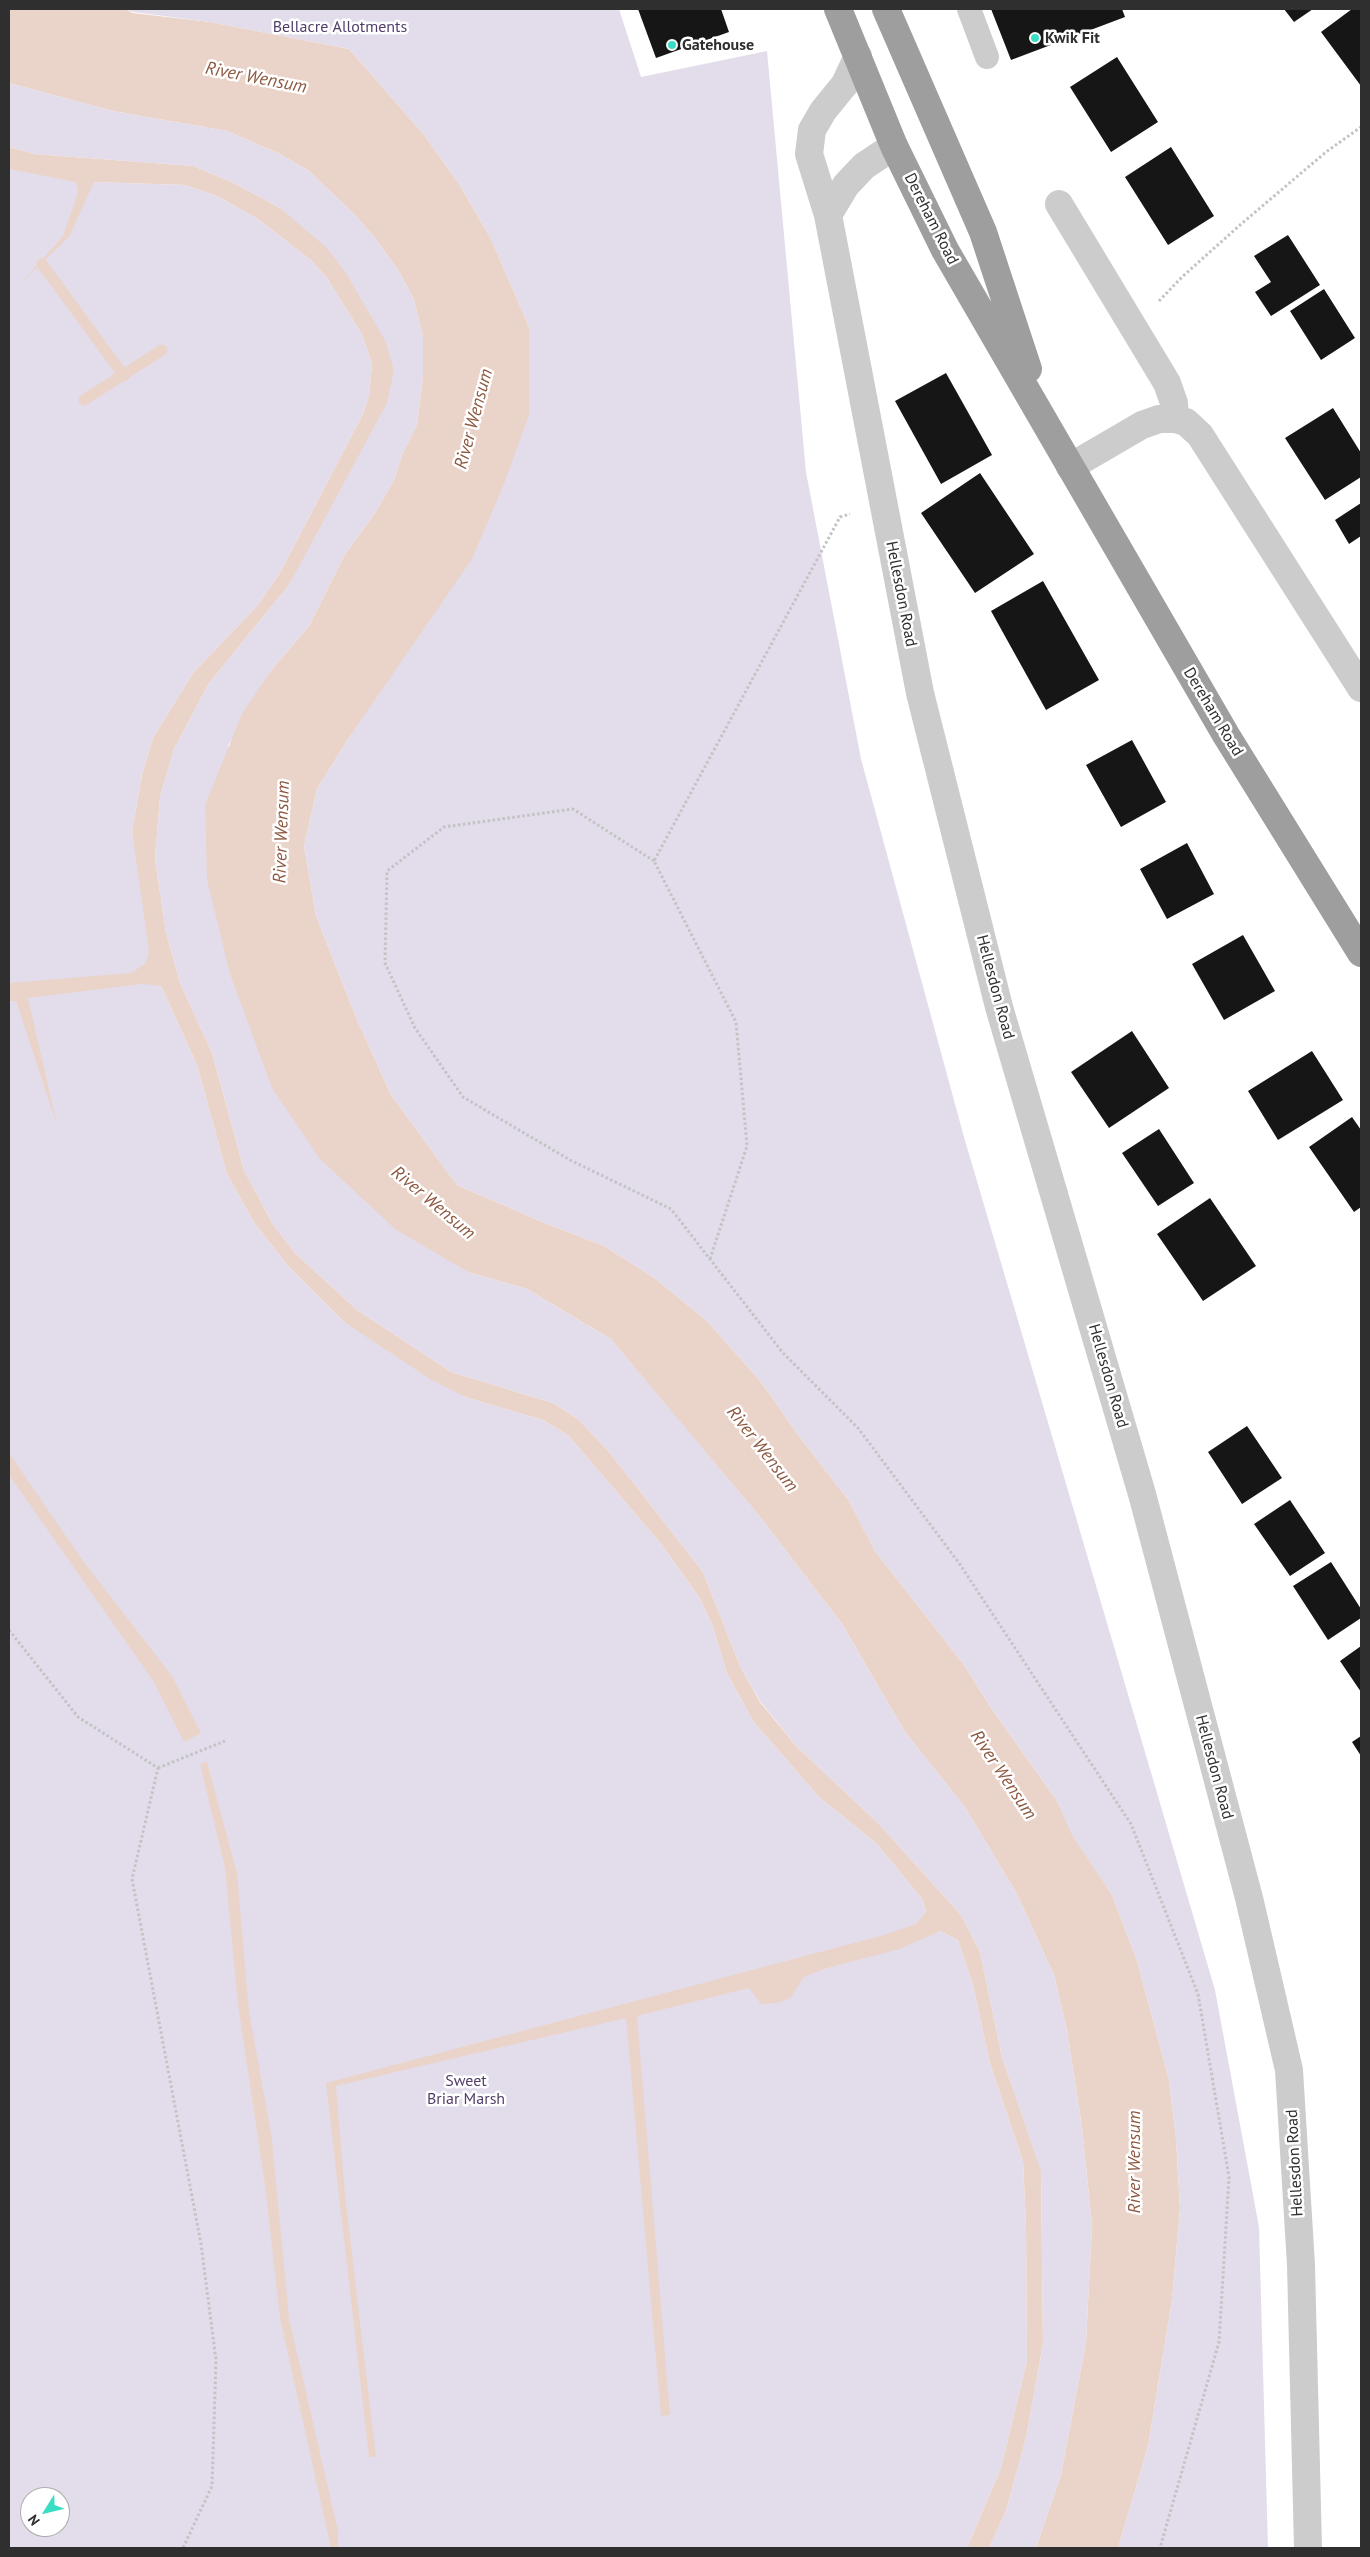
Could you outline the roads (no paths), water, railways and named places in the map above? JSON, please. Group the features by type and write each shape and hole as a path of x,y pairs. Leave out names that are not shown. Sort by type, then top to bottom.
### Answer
{"highway":[{"name":"Dereham Road","path":"838,9 894,146 945,250 1226,735 1361,953"},
{"name":"Dereham Road","path":"886,9 983,232 1044,420"}],"street":[{"name":"Hellesdon Road","path":"858,56 845,84 823,110 812,130 809,154 828,215 920,693 999,1007 1142,1494 1249,1898 1290,2070 1301,2265 1308,2548"},
{"path":"828,215 846,185 864,166 894,146"},
{"path":"1059,204 1167,383 1174,403 1175,419"},
{"path":"1070,467 1142,425 1159,419 1175,419 1186,422 1200,435 1361,688"}],"lane":[{"path":"970,9 988,57"}],"water":[{"name":"River Wensum","path":"9,9 125,9 133,13 210,22 349,49 425,136 459,184 491,239 529,327 529,415 504,484 472,559 350,736 317,789 304,846 316,916 358,1022 391,1095 457,1185 542,1222 604,1246 653,1277 707,1321 761,1382 799,1436 849,1501 875,1551 964,1665 991,1708 1057,1801 1072,1835 1112,1895 1137,1961 1169,2080 1176,2139 1180,2208 1172,2300 1148,2446 1118,2548 1036,2548 1061,2475 1086,2342 1092,2225 1082,2127 1067,2030 1054,1975 1017,1894 965,1807 905,1732 842,1624 761,1518 611,1339 527,1289 468,1272 395,1229 320,1159 272,1088 230,974 207,880 205,805 242,714 270,672 309,626 344,556 375,513 394,480 402,455 417,425 423,376 423,337 414,300 400,273 376,239 356,216 309,171 280,154 227,131 113,111 9,83"},
{"path":"9,147 34,154 193,166 232,182 280,208 327,248 346,273 386,342 394,371 387,403 289,585 209,683 174,749 160,797 155,859 166,932 180,983 212,1053 244,1170 272,1223 295,1253 357,1310 451,1372 553,1403 579,1420 610,1453 703,1572 740,1666 760,1702 797,1747 879,1824 961,1915 980,1952 1002,2057 1041,2171 1043,2344 1026,2438 1006,2511 989,2548 967,2548 1001,2468 1027,2361 1026,2226 1023,2161 990,2064 973,1985 958,1940 940,1931 900,1949 827,1968 804,1977 790,1998 777,2003 761,2004 749,1988 637,2016 670,2415 661,2416 626,2018 336,2086 345,2194 376,2457 369,2457 326,2083 884,1935 916,1924 926,1912 923,1900 876,1843 819,1797 753,1721 727,1673 712,1624 699,1597 662,1545 568,1435 543,1420 465,1397 430,1379 344,1322 288,1266 255,1224 227,1174 197,1065 161,986 142,984 28,998 58,1128 16,1001 9,1001 9,983 131,973 146,963 149,951 132,831 142,775 153,738 193,673 258,605 281,571 363,414 369,396 372,364 362,334 327,278 312,261 258,219 217,196 185,185 94,182 69,237 22,282 63,236 78,192 76,182 9,169"},
{"path":"9,1453 83,1561 172,1676 201,1733 184,1742 154,1682 9,1475"},
{"path":"207,1762 237,1873 249,2011 272,2139 289,2318 338,2531 338,2548 331,2548 280,2318 265,2185 238,2005 225,1868 200,1764"}],"waterway":[{"path":"42,264 124,376"},
{"path":"84,400 162,350"}],"place":[{"name":"Kwik Fit","path":"1035,38"},
{"name":"Gatehouse","path":"672,45"}],"park label":[{"name":"Bellacre Allotments","path":"340,27"},
{"name":"Sweet Briar Marsh","path":"466,2090"}]}
